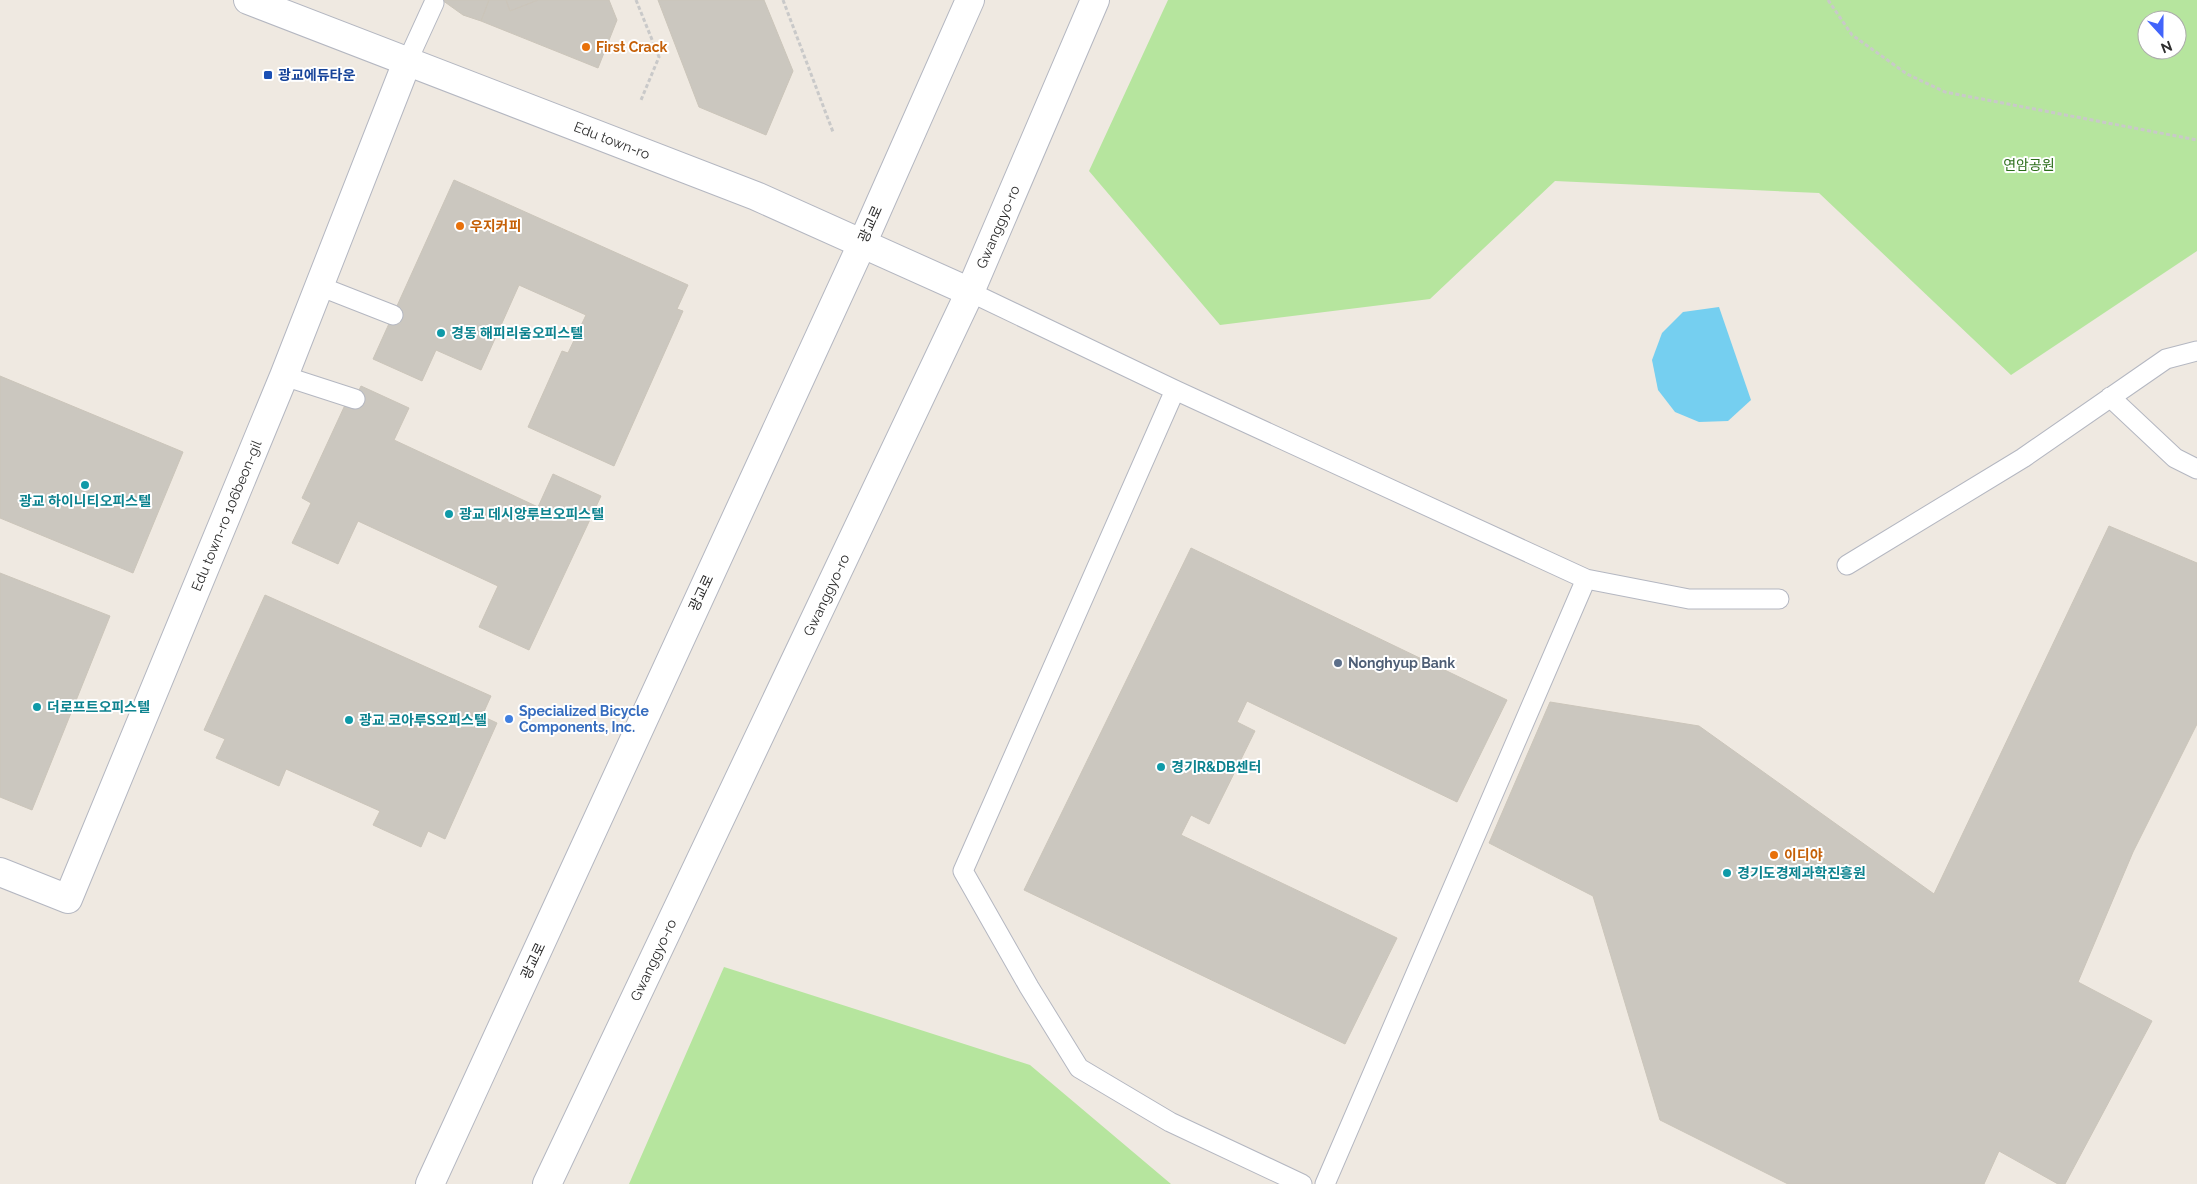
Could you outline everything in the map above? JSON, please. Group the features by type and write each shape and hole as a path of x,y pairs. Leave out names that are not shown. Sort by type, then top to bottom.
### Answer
{"main road":[{"name":"Edu town-ro","path":"248,0 756,196 970,292"},
{"name":"광교로","path":"430,1184 862,244 970,0"},
{"name":"Gwanggyo-ro","path":"548,1184 970,292 1095,0"},
{"name":"Edu town-ro 106beon-gil","path":"0,872 68,899 284,376 407,62"}],"lane":[{"path":"407,62 434,3"},
{"path":"319,286 393,315"},
{"path":"970,292 1175,390 1586,579 1689,599 1779,599"},
{"path":"1847,565 2023,458 2166,359 2197,351"},
{"path":"284,376 355,399"},
{"path":"1175,390 963,871 1079,1068 1170,1122 1302,1184"},
{"path":"2110,397 2176,458 2196,464"},
{"path":"1325,1184 1586,579"}],"path":[{"path":"636,0 659,57 641,100"},
{"path":"783,0 833,132"},
{"path":"1828,0 1852,36 1907,74 1945,92 2197,140"}],"green space":[{"name":"연암공원","path":"1168,0 2197,0 2197,251 2011,375 1819,193 1555,181 1430,299 1220,325 1089,171"},
{"path":"724,967 1030,1065 1171,1184 629,1184"}],"water":[{"path":"1719,307 1751,400 1728,421 1699,422 1675,412 1658,390 1652,360 1662,333 1683,312"}],"building":[{"path":"442,0 489,0 481,21 463,15"},
{"path":"489,0 506,0 510,11 538,0 609,0 617,20 598,68 481,21"},
{"path":"506,0 538,0 510,11"},
{"path":"658,0 764,0 793,71 766,135 699,107"},
{"name":"경동 해피리움오피스텔","path":"454,180 688,285 677,309 683,311 614,466 528,427 562,351 568,353 586,315 519,285 481,370 436,350 422,381 373,359"},
{"name":"광교 하이니티오피스텔","path":"0,376 183,452 133,573 0,518"},
{"name":"광교 데시앙루브오피스텔","path":"361,386 409,408 394,440 538,507 553,474 601,496 529,650 479,627 498,586 358,521 338,564 292,543 311,503 302,498 345,405 351,407"},
{"name":"경기도경제과학진흥원","path":"2109,526 2197,563 2197,724 2133,852 2078,982 2152,1021 2065,1184 2058,1184 1999,1151 1984,1184 1788,1184 1660,1120 1593,896 1489,843 1550,702 1699,726 1934,894"},
{"name":"경기R&DB센터","path":"1191,548 1507,700 1457,802 1247,701 1237,722 1255,731 1209,824 1191,815 1181,835 1397,938 1345,1044 1024,890"},
{"name":"더로프트오피스텔","path":"0,573 110,616 32,810 0,797"},
{"name":"광교 코아루S오피스텔","path":"265,595 491,696 482,716 497,723 445,839 428,831 421,847 373,825 380,811 286,769 279,786 216,758 225,739 204,730"}],"place":[{"name":"First Crack","path":"586,47"},
{"name":"광교에듀타운","path":"268,75"},
{"name":"우지커피","path":"460,226"},
{"name":"경동 해피리움오피스텔","path":"441,333"},
{"name":"광교 하이니티오피스텔","path":"85,485"},
{"name":"광교 데시앙루브오피스텔","path":"449,514"},
{"name":"Nonghyup Bank","path":"1338,663"},
{"name":"더로프트오피스텔","path":"37,707"},
{"name":"Specialized Bicycle Components, Inc.","path":"509,719"},
{"name":"광교 코아루S오피스텔","path":"349,720"},
{"name":"경기R&DB센터","path":"1161,767"},
{"name":"이디야","path":"1774,855"},
{"name":"경기도경제과학진흥원","path":"1727,873"}]}
